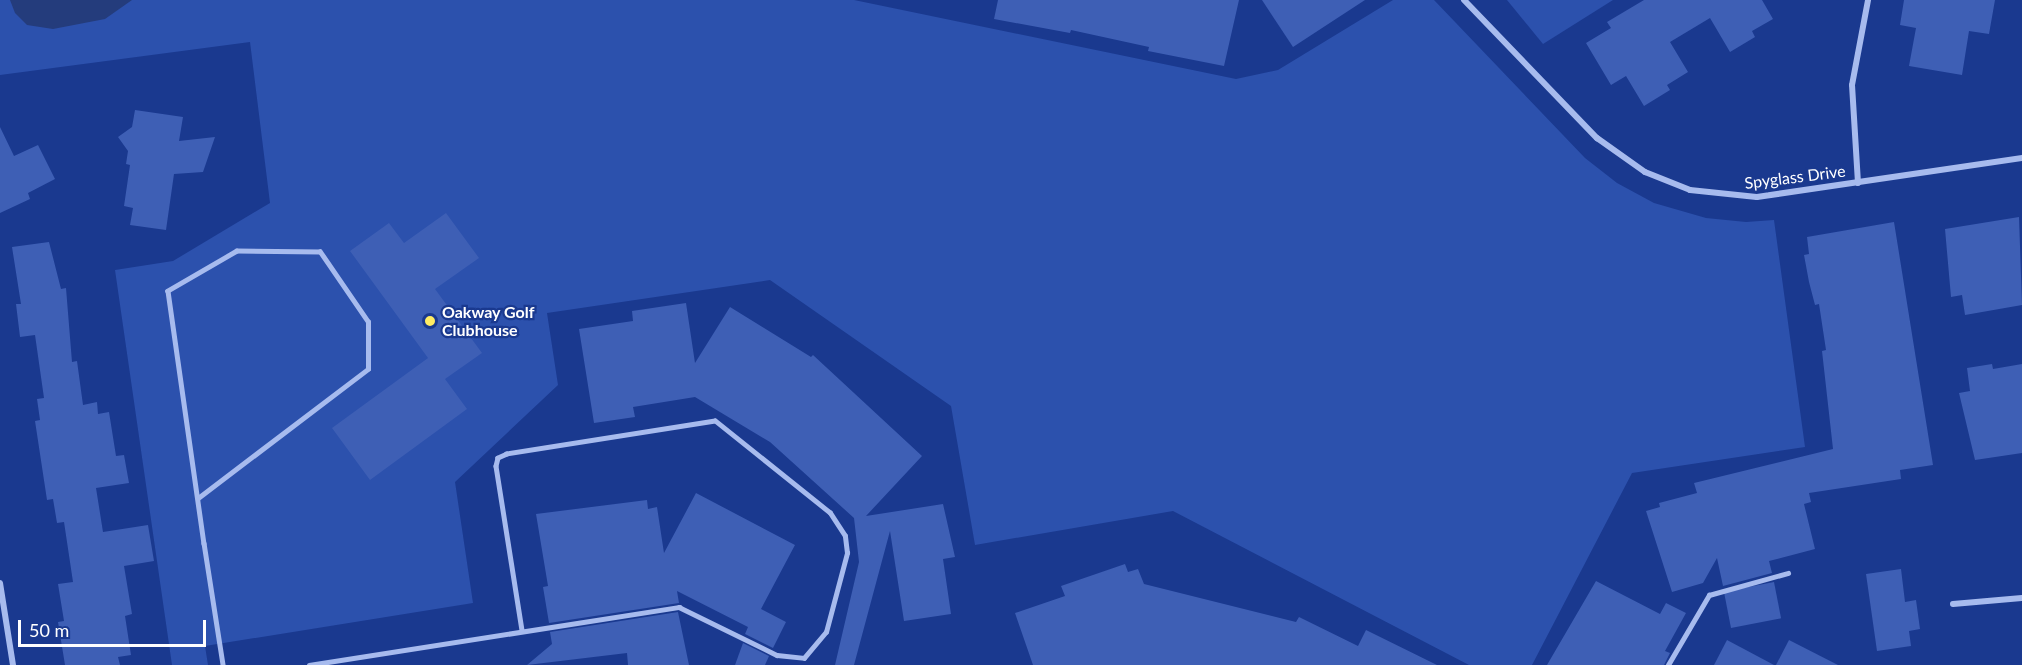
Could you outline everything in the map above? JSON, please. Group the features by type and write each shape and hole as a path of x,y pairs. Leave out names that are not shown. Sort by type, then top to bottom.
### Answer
{"street":[{"name":"Spyglass Drive","path":"1464,0 1597,138 1645,172 1690,190 1735,198 1858,183 2022,158"},
{"path":"1858,183 1853,137 1852,80 1868,0"},
{"path":"0,583 13,665"},
{"path":"1953,604 2022,598"}],"lane":[{"path":"198,498 368,369 368,322 320,252 237,251 168,291 198,498 223,665"},
{"path":"309,665 679,607 777,655 804,658 826,632 847,541 830,513 715,421 507,454 498,458 496,466 522,630"},
{"path":"1668,665 1709,595 1788,573"}],"shaded area":[{"path":"0,0 854,0 1236,79 1278,70 1393,0 1434,0 1585,158 1617,183 1654,203 1706,218 1746,222 1774,220 1805,447 1632,473 1532,665 1469,665 1173,511 975,545 951,406 770,280 547,313 558,385 455,482 473,603 205,646 208,665 172,665 115,270 173,261 270,203 250,42 0,75"},
{"path":"10,0 132,0 105,19 53,29 27,25 15,13"},
{"path":"1507,0 1613,0 1543,44"}],"building":[{"path":"998,0 1239,0 1224,66 1148,51 1149,47 1071,30 1070,33 994,19"},
{"path":"1262,0 1365,0 1293,47"},
{"path":"1644,0 1762,0 1773,19 1752,31 1755,37 1730,52 1710,18 1670,42 1688,72 1667,85 1670,90 1644,106 1626,76 1611,85 1586,43 1611,28 1607,22"},
{"path":"1904,0 1995,0 1989,34 1969,31 1962,75 1909,66 1916,28 1900,25"},
{"path":"135,110 183,117 179,141 215,137 203,172 174,174 166,230 130,225 133,208 124,206 130,165 126,164 128,151 118,137 132,127"},
{"path":"0,127 14,156 38,145 55,179 28,193 30,199 0,213"},
{"name":"Oakway Golf Clubhouse","path":"446,213 479,258 435,289 482,353 445,379 467,409 370,480 332,428 428,358 350,251 389,223 404,243"},
{"path":"2019,217 2022,305 1965,315 1962,295 1951,297 1945,229"},
{"path":"1894,222 1933,465 1900,470 1901,479 1809,493 1811,502 1804,504 1815,549 1769,561 1772,573 1723,586 1717,558 1703,583 1672,592 1646,511 1660,507 1659,503 1697,493 1694,483 1833,449 1822,351 1826,350 1819,304 1815,305 1804,255 1809,254 1807,237"},
{"path":"49,242 61,289 66,288 72,362 77,361 83,405 97,402 98,414 109,412 116,456 124,455 129,483 96,488 103,532 148,525 154,561 124,566 132,614 125,616 131,655 118,657 120,665 65,665 58,622 64,621 58,584 73,582 64,522 57,523 53,499 47,500 35,421 40,420 37,399 44,398 35,335 20,337 16,304 21,304 12,247"},
{"path":"686,303 695,363 730,307 811,357 813,355 922,456 866,516 943,504 955,557 943,559 951,614 904,621 890,531 854,665 835,665 859,562 854,518 770,442 695,397 633,407 635,417 594,423 579,329 633,321 632,311"},
{"path":"1992,364 1993,369 2022,364 2022,453 1975,460 1959,393 1970,391 1967,368"},
{"path":"696,493 795,545 761,609 786,622 773,648 745,634 748,627 677,591 679,603 549,623 543,587 548,586 536,514 647,500 648,509 657,507 664,553"},
{"path":"1125,564 1128,572 1138,569 1144,584 1296,622 1299,617 1358,646 1366,630 1437,665 1033,665 1015,613 1065,596 1061,586"},
{"path":"1901,569 1905,602 1916,600 1920,629 1909,631 1911,646 1877,651 1866,574"},
{"path":"1596,581 1660,614 1666,603 1686,613 1665,651 1670,653 1664,665 1547,665"},
{"path":"1774,582 1781,618 1731,628 1724,592"},
{"path":"678,612 689,665 628,665 627,653 527,665 552,644 550,632"},
{"path":"1727,640 1774,665 1714,665"},
{"path":"1789,640 1838,665 1776,665"},
{"path":"743,643 769,656 765,665 735,665"}],"place":[{"name":"Oakway Golf Clubhouse","path":"430,321"}]}
